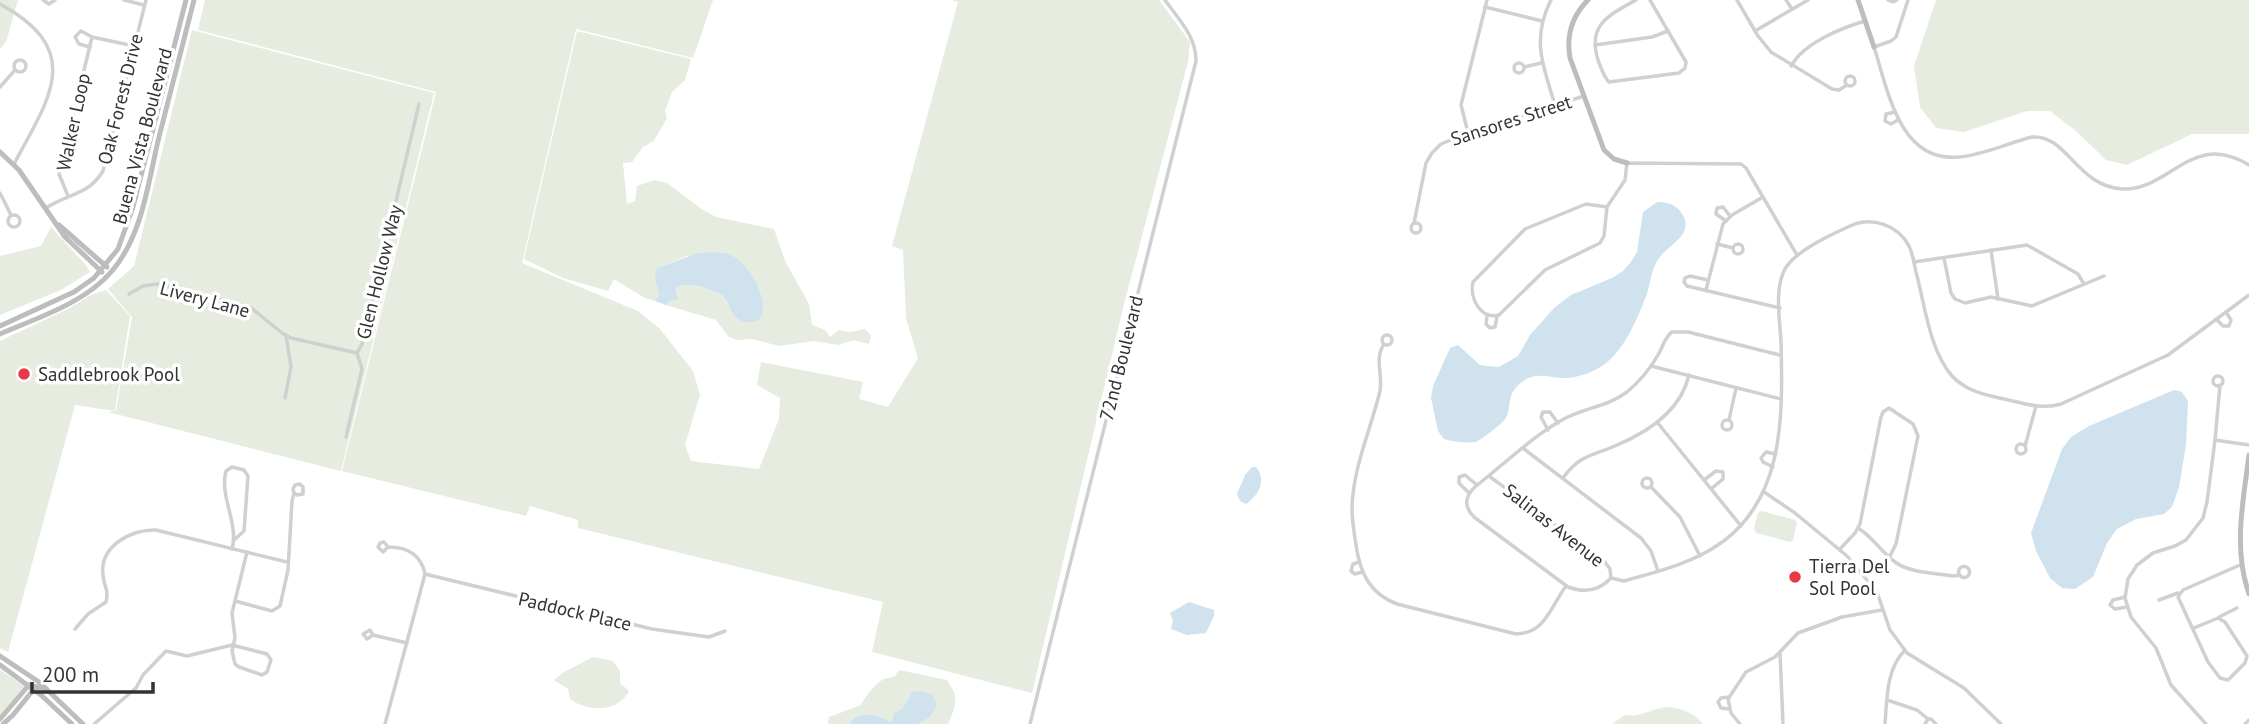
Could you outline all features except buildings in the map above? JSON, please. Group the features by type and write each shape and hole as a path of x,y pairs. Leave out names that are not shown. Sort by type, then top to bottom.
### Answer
{"main road":[{"name":"Buena Vista Boulevard","path":"0,326 74,292 106,266 126,232 186,0"},
{"name":"Buena Vista Boulevard","path":"0,334 77,299 112,271 130,243 137,226 194,0"},
{"path":"1587,0 1575,16 1569,36 1570,58 1604,150 1614,159 1627,163"},
{"path":"1858,0 1874,47"},
{"path":"173,48 181,50"},
{"path":"0,152 14,164 47,211 106,277"},
{"path":"67,235 112,271"},
{"path":"2249,455 2239,541 2241,565 2249,594"},
{"path":"0,656 52,692 83,724"},
{"path":"0,665 32,687 72,724"},
{"path":"11,672 24,679 39,682"},
{"path":"32,687 52,692"},
{"path":"3,724 32,687"},
{"path":"0,719 11,713"}],"street":[{"path":"43,0 49,4 55,0"},
{"path":"124,0 145,3"},
{"name":"72nd Boulevard","path":"1030,724 1195,61 1191,35 1165,0"},
{"path":"1468,133 1461,103 1487,0"},
{"path":"1551,0 1542,21 1539,46 1541,63 1555,105"},
{"path":"1636,0 1606,18 1598,28 1594,46 1605,79 1609,82 1679,73 1685,68 1686,62 1650,0"},
{"path":"1737,0 1771,52 1832,89 1839,90 1847,85"},
{"path":"1786,0 1791,9"},
{"path":"1755,31 1808,0"},
{"path":"1888,0 1897,0"},
{"path":"1906,1 1896,37 1874,47 1898,120 1912,141 1926,151 1943,157 1969,155 2032,137 2044,137 2054,142 2085,175 2099,184 2115,188 2146,185 2188,160 2200,156 2228,156 2249,165"},
{"name":"Oak Forest Drive","path":"47,211 68,197 96,184 103,171 145,3"},
{"path":"0,4 26,21 41,35 50,51 53,68 53,82 48,100 14,164"},
{"path":"1485,7 1542,21"},
{"path":"1791,66 1797,56 1806,50 1848,26 1865,20"},
{"name":"Walker Loop","path":"68,197 59,174 90,47 92,37 81,31 75,37 77,42 90,47"},
{"path":"1594,46 1652,37 1668,31"},
{"path":"92,37 134,46"},
{"path":"1524,67 1541,63"},
{"path":"0,87 15,70"},
{"name":"Sansores Street","path":"1414,223 1429,158 1441,144 1584,96"},
{"name":"Glen Hollow Way","path":"346,437 362,369 356,353 362,344 419,104"},
{"path":"1895,112 1886,114 1885,121 1891,124 1898,120"},
{"path":"1607,208 1587,204 1523,231 1473,283 1473,295 1482,313 1492,316 1496,325 1490,328 1486,324 1492,316 1545,270 1564,258 1599,244 1604,235 1607,208 1625,180 1627,163 1738,163 1746,168 1797,255"},
{"path":"0,193 11,215"},
{"path":"1706,290 1717,244 1726,221 1763,197"},
{"path":"1726,221 1716,214 1717,208 1723,207 1731,216"},
{"path":"1781,355 1676,331 1666,337 1651,366 1632,388 1615,399 1558,423 1548,430 1477,485 1466,499 1467,508 1474,517 1566,586 1577,590 1590,590 1611,578 1624,581 1658,571 1700,556 1717,546 1741,526 1764,492 1773,467 1782,399 1780,308 1783,274 1797,255 1851,225 1873,222 1888,226 1901,234 1911,250 1937,350 1951,374 1972,391 2036,406 2052,407 2061,404 2160,360 2249,295"},
{"path":"1717,244 1733,248"},
{"path":"1914,262 2029,245 2078,274 2084,284"},
{"path":"1991,250 1998,299"},
{"path":"1944,258 1945,272 1955,299 1965,303 1990,297 2029,307 2104,276"},
{"path":"1708,280 1690,276 1684,280 1687,286 1780,308"},
{"name":"Livery Lane","path":"129,295 143,286 157,284 250,307 286,335 356,353"},
{"path":"2216,319 2223,326 2229,326 2231,320 2226,312"},
{"path":"285,398 291,367 286,335"},
{"path":"1384,344 1378,360 1380,387 1363,446 1353,499 1359,562 1373,589 1388,601 1516,634 1532,631 1544,623 1566,586"},
{"path":"1651,366 1782,399"},
{"path":"1562,478 1588,454 1629,440 1657,422 1681,397 1689,376"},
{"path":"2206,724 2171,685 2156,648 2136,625 2125,597 2131,574 2142,560 2180,543 2200,524 2207,507 2220,385"},
{"path":"1729,420 1736,387"},
{"path":"2025,446 2036,406"},
{"path":"1840,549 1858,528 1883,412 1889,408 1916,427 1918,436 1896,544 1889,558"},
{"path":"1548,430 1541,417 1543,412 1550,412 1558,423"},
{"path":"1657,422 1741,526"},
{"path":"2215,440 2249,445"},
{"path":"1524,449 1641,538 1651,551 1658,571"},
{"path":"1773,467 1761,458 1766,453 1776,454"},
{"path":"232,549 234,540 224,481 227,470 232,467 244,470 248,475 244,531 234,540"},
{"path":"1704,480 1716,471 1723,472 1723,478 1711,489"},
{"path":"1469,493 1459,483 1459,477 1465,475 1477,485"},
{"name":"Salinas Avenue","path":"1489,476 1604,561 1610,569 1611,578"},
{"path":"1651,487 1680,517 1700,556"},
{"path":"1764,492 1840,549 1876,590 1890,630 1905,650 1916,660 1964,688 2001,724"},
{"path":"235,601 272,611 281,606 286,581 294,493"},
{"path":"1858,528 1870,536 1889,558 1902,566 1960,575"},
{"path":"75,629 88,614 106,602 108,591 102,574 104,563 116,544 128,535 140,531 156,530 287,562"},
{"path":"385,724 425,574 416,555 402,548 388,547"},
{"path":"94,724 136,688 143,675 166,651 187,656 232,645 267,654 271,660 267,672 261,675 235,664 232,645 235,638 232,613 247,552"},
{"path":"1359,562 1351,566 1351,571 1355,575 1362,572"},
{"path":"2159,600 2241,565"},
{"name":"Paddock Place","path":"425,574 642,627 709,638 725,631"},
{"path":"2180,593 2180,603 2208,662 2223,680 2231,679 2246,660 2246,654 2223,620 2218,618"},
{"path":"2125,597 2113,600 2110,605 2115,609 2127,607"},
{"path":"2194,628 2236,608"},
{"path":"1740,724 1729,709 1729,697 1746,672 1775,657 1794,636 1828,622 1882,610"},
{"path":"373,635 407,643"},
{"path":"1885,724 1892,669 1905,650"},
{"path":"1780,652 1783,724"},
{"path":"1729,697 1721,698 1718,702 1721,708 1729,709"},
{"path":"1887,700 1917,710 1926,722 1933,719 1936,724"},
{"path":"2245,724 2249,720"}],"shaded area":[{"path":"0,0 18,0 6,42 0,49"},
{"path":"205,0 713,0 693,58 576,29 522,263 638,311 660,329 693,371 700,395 685,445 691,461 759,469 779,419 780,398 757,385 761,362 863,382 859,399 888,407 918,358 906,318 903,250 892,246 958,2 952,0 1159,0 1190,42 1188,62 1123,308 1032,693 872,652 883,602 578,528 578,520 530,506 526,516 342,471 436,92 198,30"},
{"path":"1936,0 2249,0 2249,134 2192,134 2127,165 2106,160 2050,111 2027,111 1964,132 1936,128 1920,107 1914,66"},
{"path":"192,30 434,93 341,471 108,412 116,411 132,317 108,289 134,266"},
{"path":"577,31 691,59 685,80 672,92 665,111 667,118 654,141 643,147 632,162 623,163 627,204 635,201 637,186 654,180 667,183 716,217 774,229 785,261 809,304 812,325 825,330 830,337 839,330 850,332 865,329 871,335 869,344 854,340 838,345 814,341 779,346 752,339 737,340 729,337 716,320 666,305 678,294 676,288 681,285 700,286 722,295 729,307 763,309 760,290 722,254 687,256 657,268 659,296 655,301 614,279 608,291 563,278 524,259"},
{"path":"51,227 90,272 61,290 0,315 0,256 41,246"},
{"path":"106,290 130,316 115,411 75,405 8,652 0,648 0,341"},
{"path":"1762,511 1795,520 1797,523 1793,540 1790,542 1756,533 1754,528 1758,513"},
{"path":"593,657 613,661 620,671 620,683 629,691 624,698 610,707 593,708 577,703 570,699 568,689 554,680"},
{"path":"0,670 25,686 0,716"},
{"path":"899,670 947,680 955,694 948,724 918,724 930,717 912,692 902,709 894,714 892,723 863,714 849,724 828,724 829,717 861,705 876,685 895,676"},
{"path":"1668,707 1687,712 1703,724 1612,724 1625,715"}],"water":[{"path":"1657,202 1664,202 1679,209 1685,220 1685,228 1678,240 1656,263 1639,313 1610,360 1590,372 1568,378 1528,378 1516,387 1507,415 1496,428 1475,442 1444,439 1438,431 1431,398 1433,386 1450,348 1458,345 1480,365 1488,366 1499,367 1518,356 1530,335 1554,308 1571,295 1623,271 1637,252 1643,212"},
{"path":"698,253 728,254 745,267 761,294 763,313 759,320 739,320 722,295 700,286 681,285 676,288 678,300 670,301 666,305 655,301 659,296 655,278 657,268"},
{"path":"2174,390 2182,392 2188,401 2186,445 2179,487 2172,507 2164,514 2136,519 2117,529 2107,543 2093,577 2075,589 2062,588 2050,578 2036,551 2031,533 2062,449 2071,437 2089,426"},
{"path":"1252,467 1256,467 1259,472 1261,482 1258,492 1246,504 1240,501 1237,494 1245,475"},
{"path":"1189,602 1214,610 1206,633 1187,635 1171,629 1173,621 1170,613"},
{"path":"922,691 933,695 937,705 930,717 918,724 849,724 863,714 892,722 894,713 902,709 912,692"}],"place":[{"name":"Saddlebrook Pool","path":"24,374"},
{"name":"Tierra Del Sol Pool","path":"1795,577"}]}
